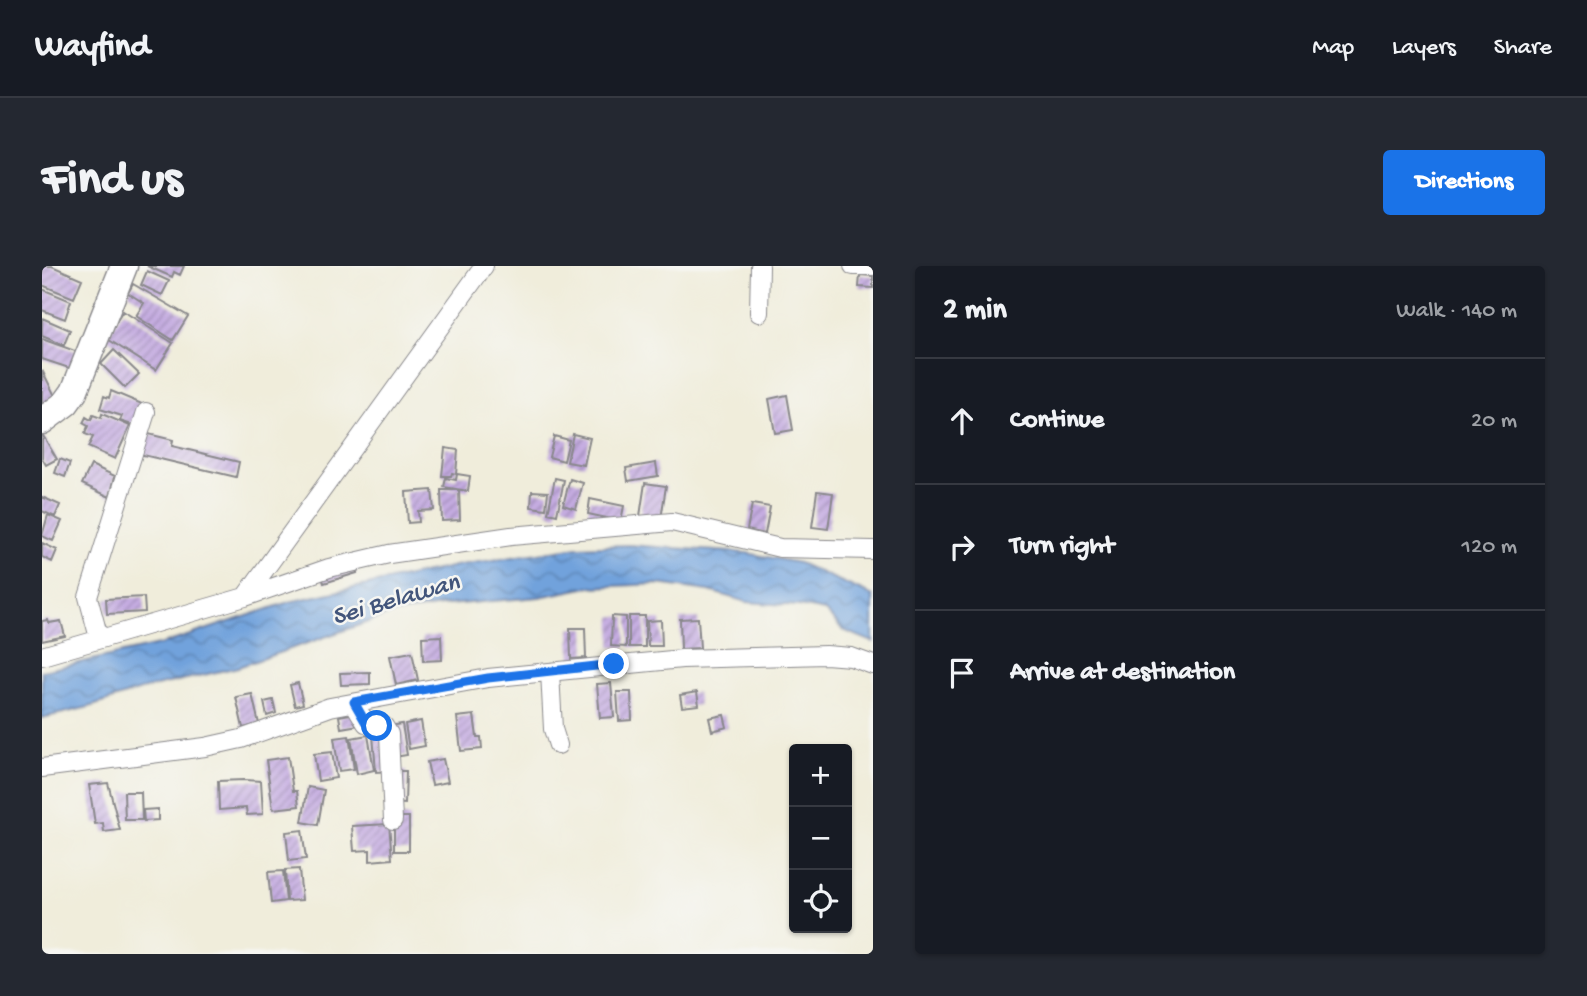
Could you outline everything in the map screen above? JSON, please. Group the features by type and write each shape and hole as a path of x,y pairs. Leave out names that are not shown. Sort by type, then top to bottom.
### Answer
{"main road":[{"path":"42,421 66,403 74,392 124,266"}],"street":[{"path":"245,597 484,266"},
{"path":"759,313 760,266"},
{"path":"853,266 873,267"},
{"path":"99,638 88,597 146,412"},
{"path":"42,656 245,597 329,568 389,554 620,524 671,522 780,548 873,550"},
{"path":"42,768 205,747 241,739 330,706 488,678 682,659 826,656 851,657 873,665"},
{"path":"550,672 553,729 558,745"},
{"path":"354,702 366,723 384,726 389,734 393,820"}],"water":[{"name":"Sei Belawan","path":"628,545 747,553 799,563 873,596 873,642 843,630 825,611 747,602 709,591 658,584 589,587 539,597 447,605 391,614 238,667 147,688 89,707 42,718 42,671 163,644 289,602 460,565 578,547"}],"building":[{"path":"42,266 52,266 82,279 74,298 42,285"},
{"path":"147,266 184,266 180,275 174,272 172,277"},
{"path":"147,271 169,281 162,295 141,285"},
{"path":"860,275 873,276 873,288 859,287"},
{"path":"133,284 188,316 173,340 136,316 144,303 128,293"},
{"path":"42,289 71,301 65,319 42,310"},
{"path":"123,311 173,343 156,370 106,338"},
{"path":"42,318 70,330 64,345 42,336"},
{"path":"42,339 78,352 72,369 42,359"},
{"path":"114,350 139,374 125,388 101,364"},
{"path":"42,370 56,398 42,405"},
{"path":"111,391 142,404 135,426 120,421 122,416 100,409 104,396 109,398"},
{"path":"787,395 793,430 775,433 769,399"},
{"path":"102,414 130,426 115,459 88,447 93,437 85,434 88,426 83,423 86,417 91,420 93,415 101,418"},
{"path":"144,433 173,440 172,446 239,462 236,477 139,454"},
{"path":"42,434 57,459 46,465 42,458"},
{"path":"573,434 590,438 584,465 567,462"},
{"path":"554,436 569,440 564,461 549,457"},
{"path":"445,448 458,450 456,474 452,473 451,476 442,476"},
{"path":"60,459 70,463 65,477 55,473"},
{"path":"656,463 658,476 628,481 626,468"},
{"path":"91,465 115,476 110,497 82,484"},
{"path":"457,474 470,476 468,491 444,487 446,478 456,480"},
{"path":"555,478 564,480 557,515 548,513"},
{"path":"570,479 583,483 576,509 563,505"},
{"path":"645,483 666,486 661,519 640,516"},
{"path":"432,490 434,510 418,511 419,522 408,523 406,492"},
{"path":"441,490 459,490 460,520 442,521"},
{"path":"532,491 548,492 546,509 531,507"},
{"path":"817,491 833,493 828,529 812,527"},
{"path":"42,497 60,505 55,517 42,511"},
{"path":"590,499 624,506 621,521 588,514"},
{"path":"752,504 770,507 765,534 747,530"},
{"path":"48,515 62,521 53,541 42,536"},
{"path":"42,543 57,550 52,562 42,557"},
{"path":"355,564 357,573 324,583 321,574"},
{"path":"144,597 145,612 107,614 106,599"},
{"path":"612,616 626,617 626,647 611,646"},
{"path":"629,616 645,616 645,647 629,647"},
{"path":"698,618 700,648 681,649 680,619"},
{"path":"48,620 49,623 61,621 65,636 42,641 42,621"},
{"path":"661,620 662,646 648,646 647,621"},
{"path":"570,628 585,628 586,658 571,659"},
{"path":"441,636 442,660 423,661 422,637"},
{"path":"412,652 418,680 396,685 390,656"},
{"path":"370,672 370,684 341,685 340,673"},
{"path":"298,683 303,704 295,706 290,685"},
{"path":"611,683 614,717 600,718 597,684"},
{"path":"617,692 631,692 632,720 619,721"},
{"path":"697,692 699,705 682,707 680,695"},
{"path":"252,694 259,724 243,728 236,697"},
{"path":"273,700 276,713 267,716 264,702"},
{"path":"356,713 359,725 341,728 339,716"},
{"path":"474,715 477,737 481,737 482,749 461,751 457,717"},
{"path":"724,715 727,727 712,731 709,718"},
{"path":"421,721 425,746 409,749 405,724"},
{"path":"402,724 407,755 394,757 389,726"},
{"path":"386,734 389,771 376,772 373,735"},
{"path":"368,735 374,770 357,774 351,738"},
{"path":"349,736 354,769 339,771 334,738"},
{"path":"332,752 336,778 318,781 314,754"},
{"path":"288,757 293,791 297,791 299,806 273,809 266,760"},
{"path":"443,759 448,782 432,785 427,762"},
{"path":"394,771 406,771 405,804 393,803"},
{"path":"218,781 261,781 263,814 247,815 246,808 219,810"},
{"path":"108,783 120,830 104,832 103,823 95,824 89,785"},
{"path":"308,787 324,790 318,825 302,822"},
{"path":"124,792 141,792 142,820 125,820"},
{"path":"158,809 158,820 144,821 143,810"},
{"path":"394,817 409,817 409,851 394,851"},
{"path":"389,824 392,859 370,861 370,850 354,851 352,826"},
{"path":"302,830 306,859 289,861 286,832"},
{"path":"299,869 302,900 287,901 285,870"},
{"path":"283,871 286,901 271,903 268,872"}],"route":[{"path":"377,726 366,723 354,702 488,678 614,664"}]}
